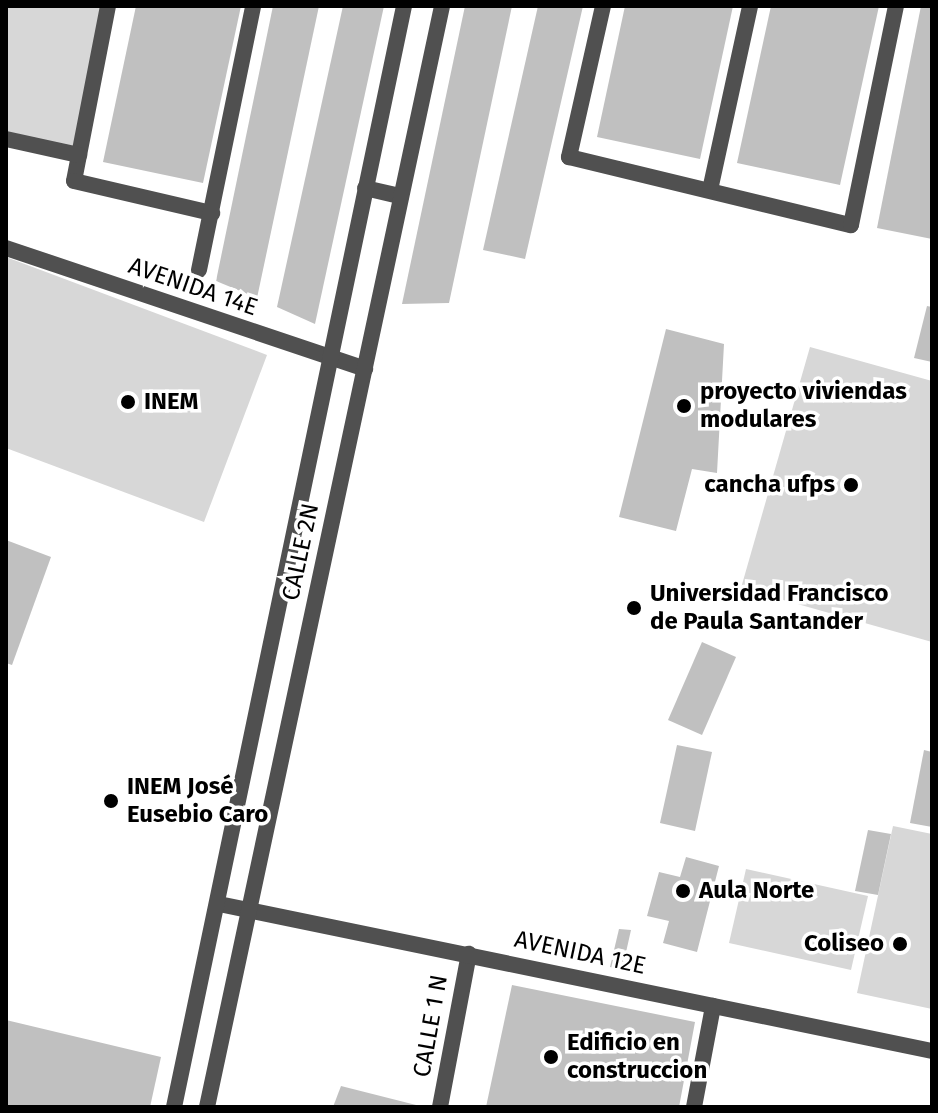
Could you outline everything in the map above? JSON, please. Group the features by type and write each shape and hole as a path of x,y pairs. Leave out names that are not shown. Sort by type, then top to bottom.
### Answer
{"street":[{"path":"108,6 74,181 212,213"},
{"path":"199,270 253,6"},
{"name":"CALLE 2N","path":"174,1107 219,904 404,6"},
{"name":"CALLE 2N","path":"207,1107 442,6"},
{"path":"603,6 569,157 851,225 896,6"},
{"path":"710,190 750,6"},
{"path":"6,139 79,155"},
{"path":"365,188 400,196"},
{"name":"AVENIDA 14E","path":"6,248 365,369"},
{"name":"AVENIDA 12E","path":"219,904 932,1051"},
{"name":"CALLE 1 N","path":"440,1107 469,954"},
{"path":"694,1107 713,1006"}],"shaded area":[{"path":"6,6 103,6 72,151 6,135"},
{"name":"INEM","path":"6,257 267,355 204,522 6,448"},
{"name":"cancha ufps","path":"810,347 932,381 932,642 741,588"},
{"name":"Coliseo","path":"893,826 932,834 932,1009 857,993"},
{"path":"746,869 868,896 851,970 729,943"}],"building":[{"path":"136,6 241,6 203,183 103,162"},
{"path":"273,6 319,6 257,298 216,281"},
{"path":"343,6 384,6 315,324 277,307"},
{"path":"465,6 512,6 449,303 402,304"},
{"path":"538,6 583,6 525,259 483,250"},
{"path":"625,6 733,6 700,159 597,137"},
{"path":"771,6 879,6 840,185 737,163"},
{"path":"921,6 932,6 932,239 877,228"},
{"path":"927,306 932,307 932,362 914,358"},
{"name":"proyecto viviendas modulares","path":"666,329 724,344 717,473 692,469 676,531 619,517"},
{"path":"6,540 51,557 12,665 6,663"},
{"path":"702,642 736,657 702,735 668,720"},
{"path":"677,745 712,752 695,831 660,823"},
{"path":"924,750 932,752 932,827 910,823"},
{"path":"868,830 891,834 878,895 855,891"},
{"name":"Aula Norte","path":"686,857 719,866 697,952 663,943 669,921 647,916 659,872 680,877"},
{"path":"619,929 631,930 622,970 610,967"},
{"name":"Edificio en construccion","path":"512,985 695,1022 679,1107 486,1107"},
{"path":"6,1020 161,1057 150,1107 6,1107"},
{"path":"341,1086 420,1106 420,1107 333,1107"}],"place":[{"name":"INEM","path":"128,402"},
{"name":"proyecto viviendas modulares","path":"684,406"},
{"name":"cancha ufps","path":"851,485"},
{"name":"Universidad Francisco de Paula Santander","path":"634,608"},
{"name":"INEM José Eusebio Caro","path":"111,801"},
{"name":"Aula Norte","path":"683,891"},
{"name":"Coliseo","path":"900,944"},
{"name":"Edificio en construccion","path":"551,1057"}]}
